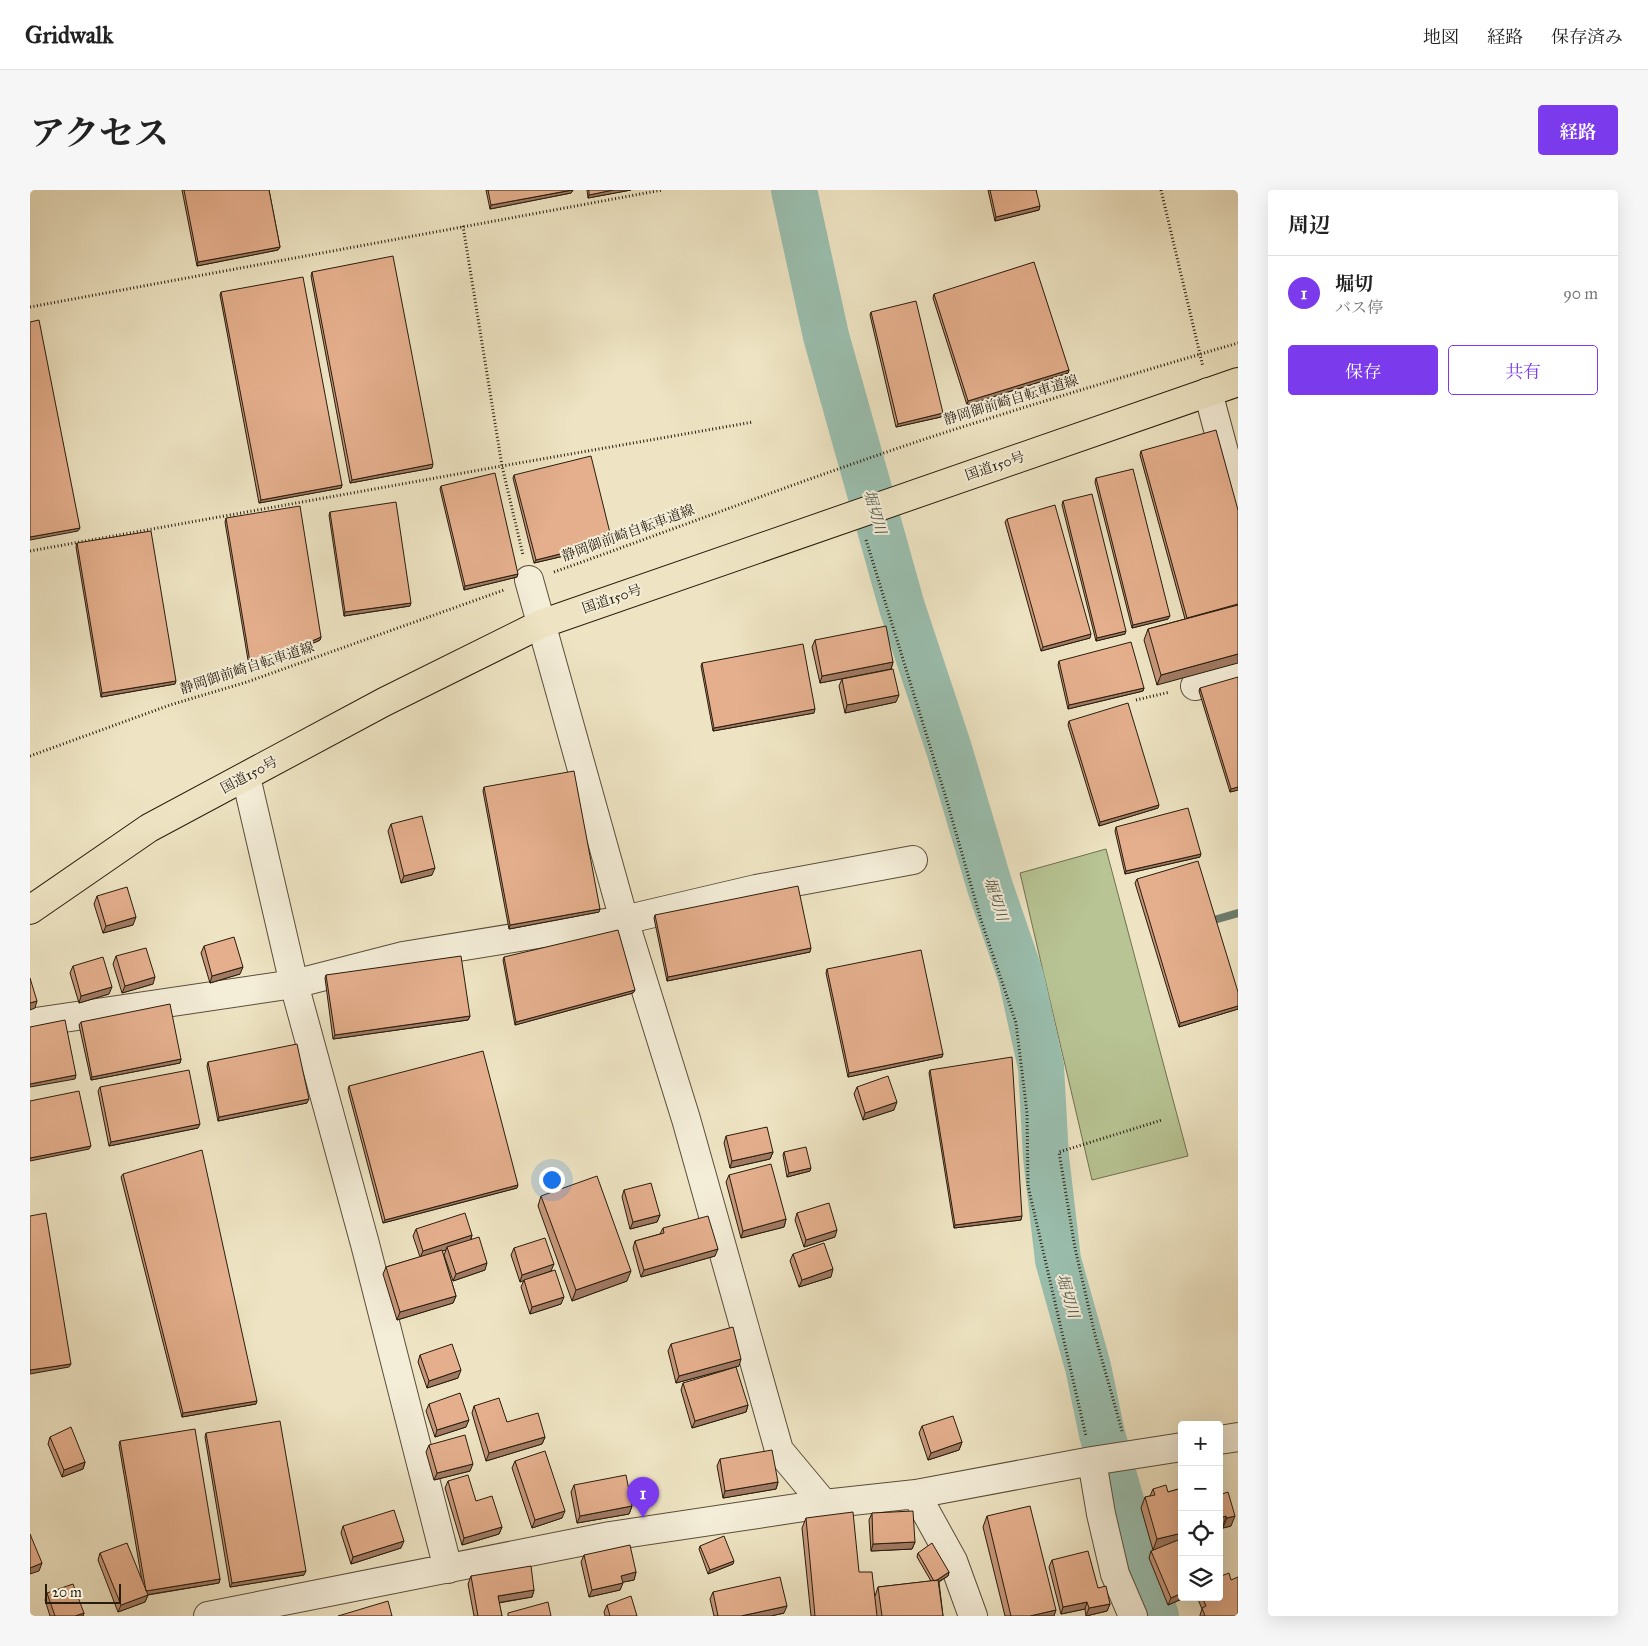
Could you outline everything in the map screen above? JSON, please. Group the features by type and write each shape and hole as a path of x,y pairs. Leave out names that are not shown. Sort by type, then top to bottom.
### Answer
{"highway":[{"name":"国道150号","path":"30,910 149,828 384,702 541,624 1238,382"}],"street":[{"path":"1208,392 1238,504"},
{"path":"529,580 624,920 686,1119 779,1450 824,1504"},
{"path":"1195,686 1238,674"},
{"path":"246,777 294,984 365,1244 448,1569"},
{"path":"30,1022 294,984 403,956 624,920 756,889 913,860"},
{"path":"1223,1439 1238,1437"},
{"path":"208,1616 610,1536 824,1504 916,1494 1178,1447"},
{"path":"1092,1461 1101,1514 1115,1574 1133,1616"},
{"path":"916,1494 953,1561 973,1616"}],"path":[{"path":"30,306 662,190"},
{"path":"1162,190 1208,392"},
{"path":"463,226 502,466 529,580"},
{"name":"静岡御前崎自転車道線","path":"30,756 170,705 292,666 443,613 798,483 932,437 1238,343"},
{"path":"30,551 753,422"},
{"path":"857,513 946,798 981,920 1016,1023 1028,1113 1028,1186 1092,1461"},
{"path":"1136,700 1195,686"},
{"path":"1129,1456 1093,1325 1075,1248 1058,1152 1162,1120"}],"green space":[{"path":"1106,849 1188,1156 1092,1180 1020,873"}],"building":[{"path":"184,190 269,190 280,247 198,262"},
{"path":"488,190 572,190 491,205"},
{"path":"589,190 613,190 589,195"},
{"path":"990,190 1036,190 1040,206 996,217"},
{"path":"393,256 433,464 352,480 312,272"},
{"path":"1034,262 1069,370 968,401 934,294"},
{"path":"303,277 342,485 261,500 221,292"},
{"path":"916,301 943,413 898,424 871,312"},
{"path":"39,320 80,528 30,537 30,322"},
{"path":"1216,430 1238,510 1238,604 1187,618 1141,451"},
{"path":"591,456 612,541 536,560 514,475"},
{"path":"1133,469 1170,616 1133,625 1096,478"},
{"path":"495,473 518,574 465,586 441,486"},
{"path":"1092,494 1126,631 1097,638 1063,501"},
{"path":"396,502 411,603 345,612 330,512"},
{"path":"1055,505 1091,634 1043,647 1007,519"},
{"path":"300,506 321,637 251,668 226,518"},
{"path":"151,531 176,681 102,693 77,543"},
{"path":"1238,605 1238,654 1161,675 1148,629"},
{"path":"886,626 893,662 822,676 815,640"},
{"path":"1131,642 1144,688 1069,705 1059,661"},
{"path":"803,644 815,709 714,728 702,663"},
{"path":"893,669 899,695 847,705 842,679"},
{"path":"1238,677 1238,787 1231,789 1200,688"},
{"path":"1128,703 1159,805 1100,822 1069,721"},
{"path":"574,771 600,909 510,925 484,787"},
{"path":"1188,808 1201,854 1126,871 1116,827"},
{"path":"422,816 435,868 404,876 391,824"},
{"path":"1198,861 1238,992 1238,1006 1180,1023 1137,879"},
{"path":"798,886 811,948 668,977 655,915"},
{"path":"127,887 136,917 106,926 97,896"},
{"path":"618,930 635,990 516,1022 504,957"},
{"path":"234,937 243,967 212,976 204,946"},
{"path":"146,948 155,977 125,986 116,956"},
{"path":"921,950 943,1054 849,1073 827,969"},
{"path":"461,956 470,1016 335,1035 326,975"},
{"path":"103,957 112,987 81,996 73,966"},
{"path":"30,978 37,1001 30,1003"},
{"path":"170,1004 181,1059 92,1077 81,1022"},
{"path":"65,1020 76,1075 30,1084 30,1027"},
{"path":"297,1044 309,1099 219,1117 208,1062"},
{"path":"483,1051 518,1185 385,1220 349,1086"},
{"path":"1012,1057 1022,1216 955,1225 930,1070"},
{"path":"189,1070 200,1124 111,1142 100,1087"},
{"path":"888,1076 897,1102 865,1113 857,1087"},
{"path":"79,1091 91,1146 30,1158 30,1101"},
{"path":"767,1127 773,1152 732,1161 726,1136"},
{"path":"806,1147 811,1168 789,1173 784,1152"},
{"path":"202,1150 257,1401 183,1413 123,1174"},
{"path":"771,1164 786,1219 743,1231 729,1175"},
{"path":"597,1176 631,1271 576,1290 541,1196"},
{"path":"651,1183 660,1215 633,1222 624,1190"},
{"path":"829,1203 837,1230 806,1240 797,1213"},
{"path":"46,1213 71,1364 30,1370 30,1216"},
{"path":"465,1213 472,1235 423,1251 416,1229"},
{"path":"708,1216 718,1249 644,1270 635,1241 664,1233 663,1228"},
{"path":"479,1237 487,1263 456,1274 447,1247"},
{"path":"545,1238 554,1264 522,1275 514,1248"},
{"path":"824,1243 833,1269 802,1280 793,1254"},
{"path":"442,1250 456,1296 400,1312 386,1267"},
{"path":"555,1270 564,1297 532,1307 524,1280"},
{"path":"733,1327 741,1359 679,1376 671,1344"},
{"path":"452,1344 461,1370 429,1381 420,1355"},
{"path":"736,1367 748,1405 695,1421 683,1383"},
{"path":"460,1393 469,1420 437,1430 429,1404"},
{"path":"499,1398 507,1422 538,1413 545,1437 489,1453 474,1406"},
{"path":"953,1416 962,1442 931,1453 922,1426"},
{"path":"280,1421 306,1571 232,1583 206,1433"},
{"path":"71,1427 85,1462 64,1470 50,1437"},
{"path":"195,1429 220,1579 146,1591 120,1441"},
{"path":"465,1435 473,1464 437,1473 429,1445"},
{"path":"772,1450 778,1482 725,1491 720,1459"},
{"path":"545,1451 565,1511 535,1520 515,1461"},
{"path":"468,1475 476,1501 492,1496 502,1527 464,1538 448,1481"},
{"path":"626,1475 632,1506 580,1516 574,1485"},
{"path":"1166,1485 1168,1492 1178,1489 1178,1534 1157,1539 1145,1497 1155,1495 1153,1489"},
{"path":"1228,1492 1235,1516 1223,1517 1223,1494"},
{"path":"1030,1506 1056,1610 1030,1616 1011,1616 987,1516"},
{"path":"394,1510 404,1541 353,1557 343,1526"},
{"path":"913,1511 915,1542 873,1544 872,1513"},
{"path":"853,1512 859,1572 872,1572 877,1616 815,1616 806,1518"},
{"path":"30,1534 42,1563 30,1568"},
{"path":"724,1536 734,1561 710,1570 700,1546"},
{"path":"1178,1540 1178,1595 1171,1598 1151,1551"},
{"path":"127,1543 148,1595 121,1605 100,1553"},
{"path":"932,1543 949,1572 934,1581 918,1553"},
{"path":"630,1545 636,1572 621,1576 623,1583 592,1590 584,1555"},
{"path":"1088,1551 1098,1588 1106,1586 1110,1604 1089,1608 1087,1602 1063,1607 1052,1560"},
{"path":"531,1566 534,1590 498,1596 502,1616 478,1616 471,1576"},
{"path":"1229,1573 1231,1580 1238,1577 1238,1616 1205,1616 1202,1608 1206,1606 1204,1601 1223,1601 1223,1575"},
{"path":"780,1577 787,1606 741,1616 718,1616 713,1592"},
{"path":"938,1580 943,1616 882,1616 878,1587"},
{"path":"73,1584 84,1613 75,1616 55,1616 47,1593"},
{"path":"631,1596 637,1616 610,1616 607,1605"},
{"path":"388,1601 392,1616 338,1616"},
{"path":"548,1602 551,1616 508,1616 508,1613"}],"waterway":[{"name":"堀切川","path":"794,190 826,336 902,607 949,749 990,887 1021,977 1041,1067 1046,1157 1058,1260 1088,1367 1102,1434 1141,1571 1156,1616"},
{"path":"1214,920 1238,913"}],"place":[{"name":"堀切","path":"643,1518"}]}
